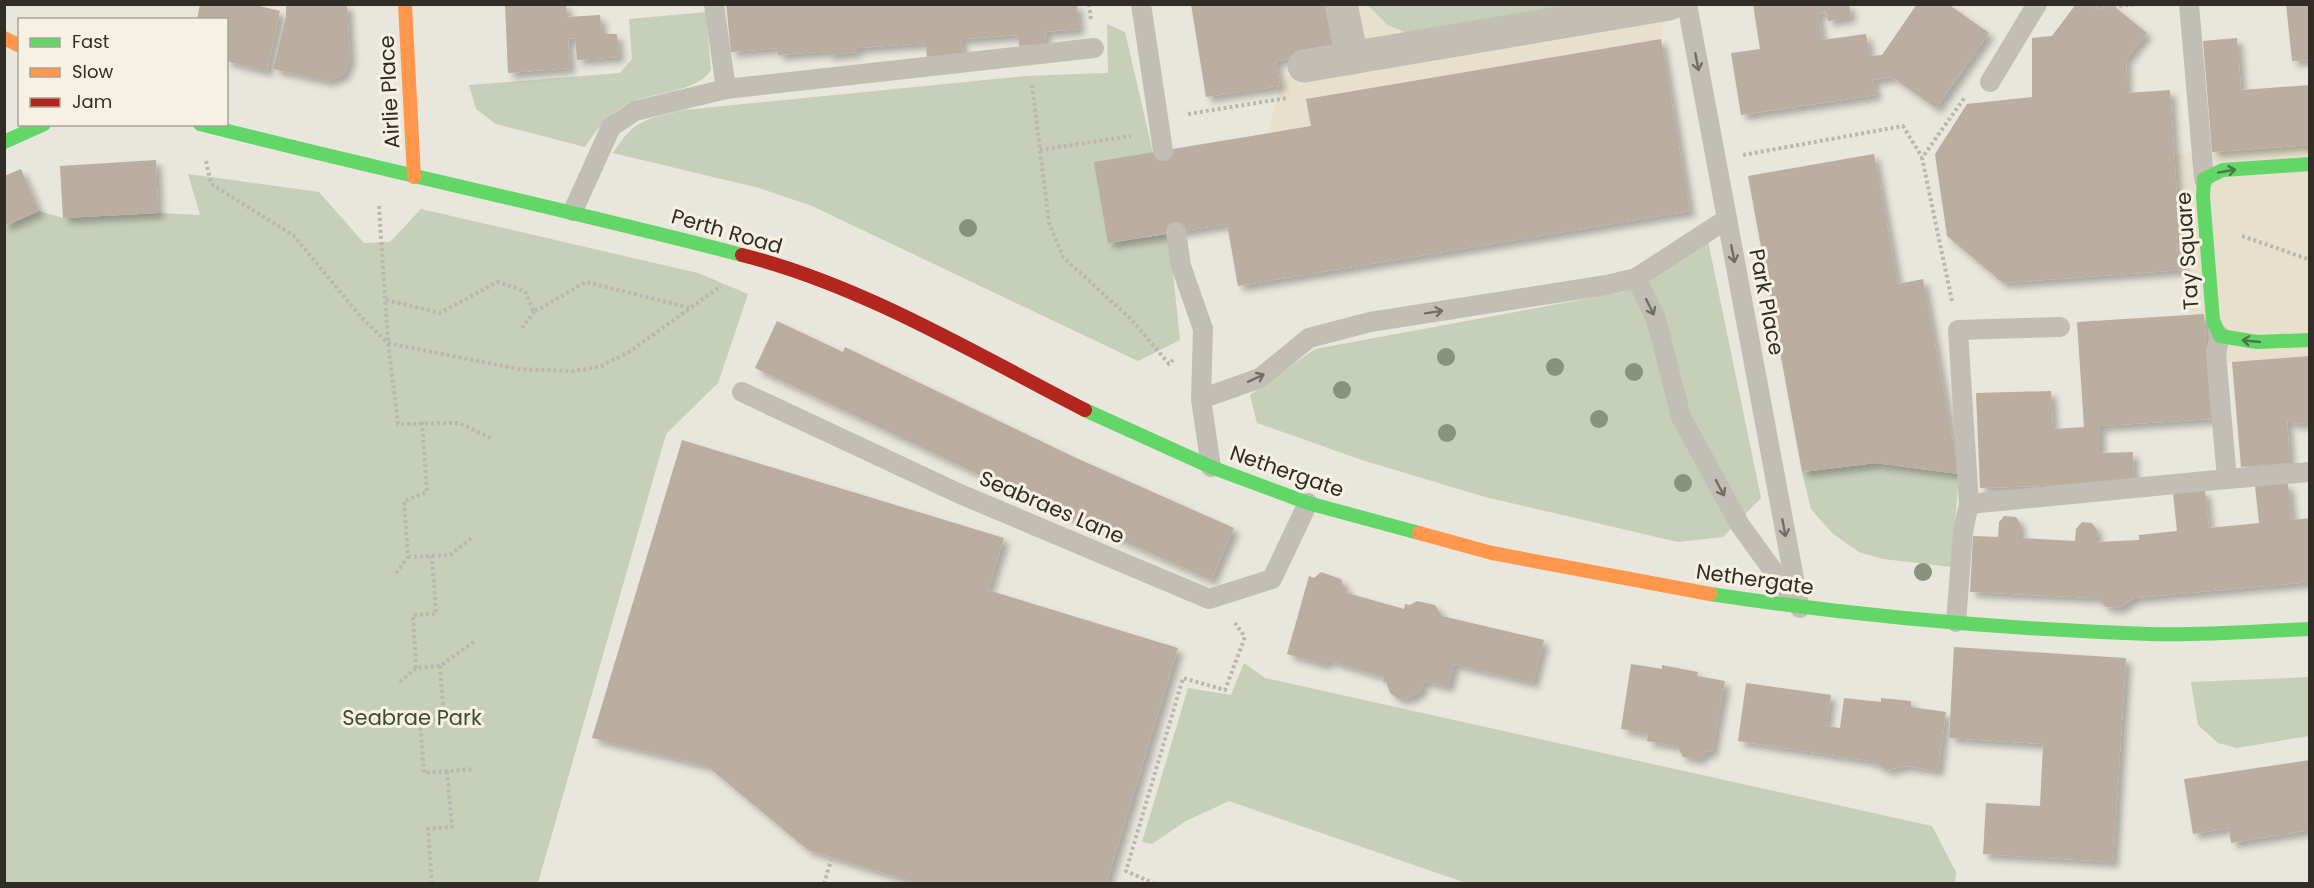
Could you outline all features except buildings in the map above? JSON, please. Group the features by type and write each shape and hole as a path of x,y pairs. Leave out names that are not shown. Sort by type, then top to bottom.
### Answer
{"street":[{"name":"Airlie Place","path":"405,4 414,177"},
{"path":"1341,4 1352,58"},
{"path":"1304,66 1669,4"},
{"path":"4,38 18,45"},
{"path":"4,142 40,126"},
{"name":"Perth Road","path":"208,126 377,169 573,211 759,259 829,285 908,319 1119,427 1211,467"},
{"name":"Tay Square","path":"2220,336 2213,320 2205,223 2204,179 2223,170 2310,164"},
{"path":"2220,336 2257,342 2310,340"},
{"name":"Nethergate","path":"1211,467 1308,502 1422,536 1503,555 1694,592 1800,608 1956,622 2152,634 2310,629"}],"lane":[{"path":"714,4 726,89"},
{"path":"1140,4 1163,151"},
{"name":"Park Place","path":"1686,4 1800,608"},
{"path":"1990,82 2037,4"},
{"path":"2188,4 2204,179"},
{"path":"573,211 611,127 635,111 726,89 1094,48"},
{"path":"1201,399 1260,378 1310,338 1370,322 1607,285 1636,278 1727,219"},
{"path":"1176,232 1181,266 1203,329 1201,399 1211,467"},
{"path":"1636,278 1656,319 1681,417 1740,525 1800,608"},
{"path":"1956,622 1963,532 1969,504 1958,330 2060,327"},
{"path":"2220,336 2216,353 2227,479"},
{"name":"Seabraes Lane","path":"742,392 960,494 1209,599 1272,579 1308,502"},
{"path":"1969,504 2310,472"}],"path":[{"path":"2091,4 2095,8 2138,4"},
{"path":"1028,54 1050,223 1063,257 1131,319 1169,364 1203,329"},
{"path":"1040,150 1287,98 1304,66"},
{"path":"1922,158 1972,86 1990,82"},
{"path":"1716,160 1903,126 1922,158 1958,330"},
{"path":"205,158 211,184 293,235 361,317 388,343 518,369 573,371 601,366 629,352 759,259"},
{"path":"377,169 388,343 398,424 459,423 491,438"},
{"path":"2205,223 2310,260"},
{"path":"386,300 440,313 497,282 525,291 534,312"},
{"path":"522,328 534,312 586,282 691,308"},
{"path":"396,573 408,558 404,501 427,492 422,422"},
{"path":"408,558 450,555 474,536"},
{"path":"416,668 413,615 436,614 432,556"},
{"path":"1155,884 1126,871 1183,678 1225,690 1245,637 1229,615 1225,594"},
{"path":"400,682 416,668 440,666 475,641"},
{"path":"440,666 444,719 420,721 424,772 474,769"},
{"path":"432,884 428,829 452,827 447,771"},
{"path":"824,884 832,856"}],"green space":[{"path":"1367,5 1606,5 1416,37 1387,25"},
{"path":"706,12 711,70 704,78 684,88 627,104 603,123 585,147 496,124 476,109 469,85 620,73 632,59 629,19"},
{"path":"1107,24 1125,32 1153,153 1108,243 1169,234 1180,340 1138,361 812,206 759,188 613,153 628,133 642,122 684,110 1025,76 1108,73"},
{"name":"Seabrae Park","path":"188,174 319,192 364,243 390,242 421,209 698,273 748,294 718,383 666,434 538,883 5,884 5,226 39,211 63,218 158,213 200,215"},
{"path":"1708,241 1761,498 1723,537 1678,542 1485,497 1362,460 1257,423 1250,395 1315,349 1623,292"},
{"path":"1875,463 1959,474 1952,567 1883,559 1859,552 1832,533 1811,509 1802,472"},
{"path":"1244,663 1265,678 1932,826 1956,872 1955,883 1466,883 1229,801 1186,821 1152,844 1142,842 1188,688 1231,695"},
{"path":"2309,677 2309,736 2237,748 2218,743 2198,725 2191,682"}],"shaded area":[{"path":"1332,5 1367,5 1387,25 1417,37 1666,5 1661,39 1307,99 1311,126 1268,133 1280,86 1305,59"},
{"path":"2309,145 2309,356 2208,363 2205,334 2190,315 2182,270 2174,154"}],"traffic: fast":[{"path":"4,142 40,126"},
{"path":"208,126 742,255"},
{"path":"2310,164 2223,170 2204,179 2203,197 2213,320 2220,336 2257,342 2310,340"},
{"path":"1085,410 1211,467 1308,503 1419,533"},
{"path":"1710,594 1874,615 2040,629 2170,634 2310,629"}],"traffic: slow":[{"path":"405,4 414,177"},
{"path":"4,38 18,45"},
{"path":"1419,533 1492,553 1710,594"}],"traffic: jam":[{"path":"742,255 787,268 875,302 1085,410"}]}
